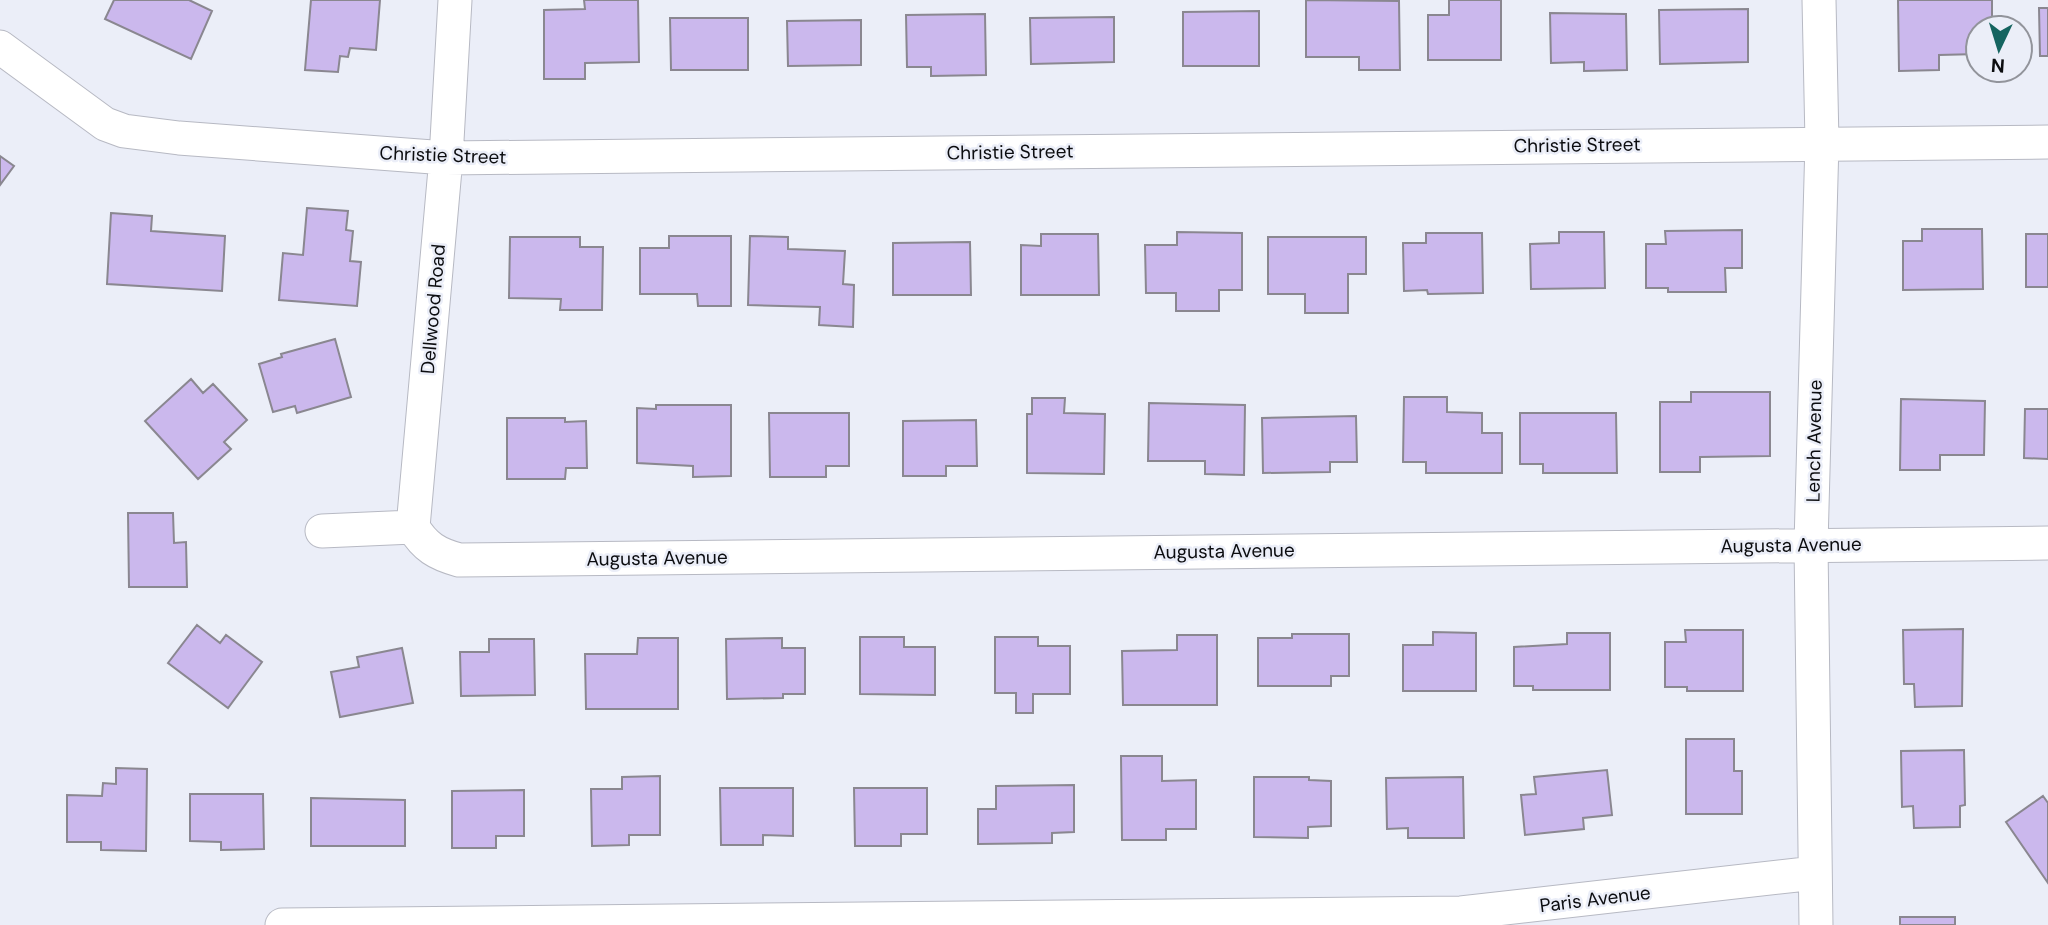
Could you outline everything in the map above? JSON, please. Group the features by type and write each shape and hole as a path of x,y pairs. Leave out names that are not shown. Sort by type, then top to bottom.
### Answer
{"street":[{"name":"Dellwood Road","path":"413,527 446,158 455,0"},
{"name":"Lench Avenue","path":"1816,925 1811,544 1822,142 1819,0"},
{"name":"Christie Street","path":"0,47 105,124 124,131 179,138 446,158 1822,142 2048,142"},
{"name":"Augusta Avenue","path":"413,527 423,543 438,555 460,560 2048,543"},
{"path":"322,531 413,527"},
{"name":"Paris Avenue","path":"282,925 1461,913 1815,873"}],"building":[{"path":"114,0 189,0 212,11 191,59 105,19"},
{"path":"311,0 380,0 376,50 350,48 348,57 340,56 338,72 305,70"},
{"path":"584,0 638,0 639,62 585,63 585,79 544,79 544,10 585,9"},
{"path":"1306,0 1399,1 1400,70 1359,70 1359,57 1306,57"},
{"path":"1449,0 1501,0 1501,60 1428,60 1428,15 1449,15"},
{"path":"1898,0 1992,0 1992,14 1964,14 1964,54 1939,55 1939,70 1899,71"},
{"path":"2039,8 2048,8 2048,56 2040,56"},
{"path":"1748,9 1748,62 1660,64 1659,10"},
{"path":"1259,11 1259,66 1183,66 1183,12"},
{"path":"1550,13 1626,14 1627,70 1584,71 1584,62 1551,63"},
{"path":"985,14 986,75 931,76 931,67 907,67 906,15"},
{"path":"1114,17 1114,62 1031,64 1030,18"},
{"path":"670,18 748,18 748,70 671,70"},
{"path":"861,20 861,65 788,66 787,21"},
{"path":"0,156 14,166 0,185"},
{"path":"307,208 348,211 346,230 353,231 350,261 361,262 357,306 279,300 283,253 303,255"},
{"path":"111,213 152,216 151,231 225,236 222,291 107,284"},
{"path":"1922,229 1982,229 1983,289 1903,290 1903,241 1922,241"},
{"path":"1742,230 1742,268 1725,268 1726,292 1668,292 1668,288 1646,288 1646,244 1666,244 1665,231"},
{"path":"1177,232 1242,233 1242,290 1219,290 1219,311 1176,311 1176,293 1146,293 1145,245 1177,245"},
{"path":"1559,232 1604,232 1605,288 1531,289 1530,244 1559,243"},
{"path":"1426,233 1482,233 1483,293 1428,294 1427,290 1404,291 1403,243 1426,243"},
{"path":"1041,234 1098,234 1099,295 1021,295 1021,245 1041,246"},
{"path":"2026,234 2048,234 2048,287 2026,287"},
{"path":"669,236 731,236 731,306 698,306 697,294 640,294 640,248 669,248"},
{"path":"750,236 788,237 788,249 845,251 843,284 854,285 853,327 819,325 820,307 748,305"},
{"path":"510,237 580,237 580,247 603,247 602,310 560,310 561,299 509,298"},
{"path":"1268,237 1366,237 1366,274 1348,274 1348,313 1305,313 1305,294 1268,294"},
{"path":"970,242 971,295 893,295 893,243"},
{"path":"335,339 351,397 297,413 295,406 273,412 259,364 282,357 281,354"},
{"path":"191,379 203,393 213,384 247,420 224,442 231,449 198,479 145,421"},
{"path":"1691,392 1770,392 1770,456 1700,457 1700,472 1660,472 1660,402 1691,402"},
{"path":"1404,397 1447,397 1447,412 1482,413 1482,433 1502,433 1502,473 1426,473 1426,462 1403,462"},
{"path":"1032,398 1065,398 1064,413 1105,414 1104,474 1027,473 1027,414 1032,414"},
{"path":"1901,399 1985,401 1984,455 1940,455 1940,470 1900,470"},
{"path":"1149,403 1245,405 1244,475 1205,474 1205,461 1148,461"},
{"path":"656,405 731,405 731,476 693,477 693,466 637,463 637,408 656,409"},
{"path":"2025,409 2048,409 2048,459 2024,458"},
{"path":"769,413 849,413 849,466 826,466 826,477 770,477"},
{"path":"1520,413 1616,413 1617,473 1543,473 1543,464 1520,464"},
{"path":"1356,416 1357,462 1330,462 1330,472 1263,473 1262,418"},
{"path":"507,418 565,418 565,422 586,421 587,468 566,468 565,479 507,479"},
{"path":"976,420 977,466 946,466 946,476 903,476 903,421"},
{"path":"128,513 173,513 174,543 186,542 187,587 129,587"},
{"path":"197,625 220,643 226,635 262,662 228,708 168,663"},
{"path":"1963,629 1962,706 1915,707 1914,684 1904,684 1903,630"},
{"path":"1685,630 1743,630 1743,691 1687,691 1687,687 1665,687 1665,642 1686,642"},
{"path":"1433,632 1476,633 1476,691 1403,691 1403,645 1433,645"},
{"path":"1567,633 1610,633 1610,690 1533,690 1533,686 1514,686 1514,647 1567,644"},
{"path":"1292,634 1349,634 1349,676 1331,676 1331,686 1258,686 1258,638 1292,638"},
{"path":"1177,635 1217,635 1217,705 1123,705 1122,651 1177,650"},
{"path":"860,637 904,637 904,647 935,647 935,695 860,694"},
{"path":"995,637 1038,637 1038,646 1070,646 1070,694 1033,694 1033,713 1016,713 1016,693 995,693"},
{"path":"638,638 678,638 678,709 586,709 585,654 637,654"},
{"path":"782,638 782,648 805,648 805,694 783,694 783,698 727,699 726,639"},
{"path":"489,639 534,639 535,695 461,696 460,652 489,652"},
{"path":"402,648 413,703 340,717 331,672 359,667 357,657"},
{"path":"1686,739 1734,739 1734,771 1742,771 1742,814 1686,814"},
{"path":"1964,750 1965,805 1960,806 1960,827 1914,828 1913,806 1902,807 1901,751"},
{"path":"1121,756 1162,756 1162,781 1196,780 1196,829 1166,829 1166,840 1122,840"},
{"path":"116,768 147,769 146,851 101,850 101,842 67,842 67,795 102,796 103,783 116,784"},
{"path":"1607,770 1612,815 1583,818 1584,829 1525,835 1521,795 1536,794 1534,777"},
{"path":"660,776 660,835 629,835 629,845 592,846 591,789 622,789 622,777"},
{"path":"1254,777 1309,777 1309,780 1331,781 1331,826 1308,827 1308,838 1254,837"},
{"path":"1463,777 1464,838 1408,838 1408,828 1387,829 1386,778"},
{"path":"1074,785 1074,832 1052,833 1052,843 978,844 978,809 996,809 996,786"},
{"path":"720,788 793,788 793,836 763,835 763,845 721,845"},
{"path":"854,788 927,788 927,834 901,834 901,846 855,846"},
{"path":"524,790 524,836 496,836 496,848 452,848 452,791"},
{"path":"190,794 263,794 264,849 221,850 221,842 190,841"},
{"path":"2043,796 2048,803 2048,883 2006,822"},
{"path":"311,798 405,800 405,846 311,846"},
{"path":"1900,917 1955,917 1955,925 1900,925"}]}
